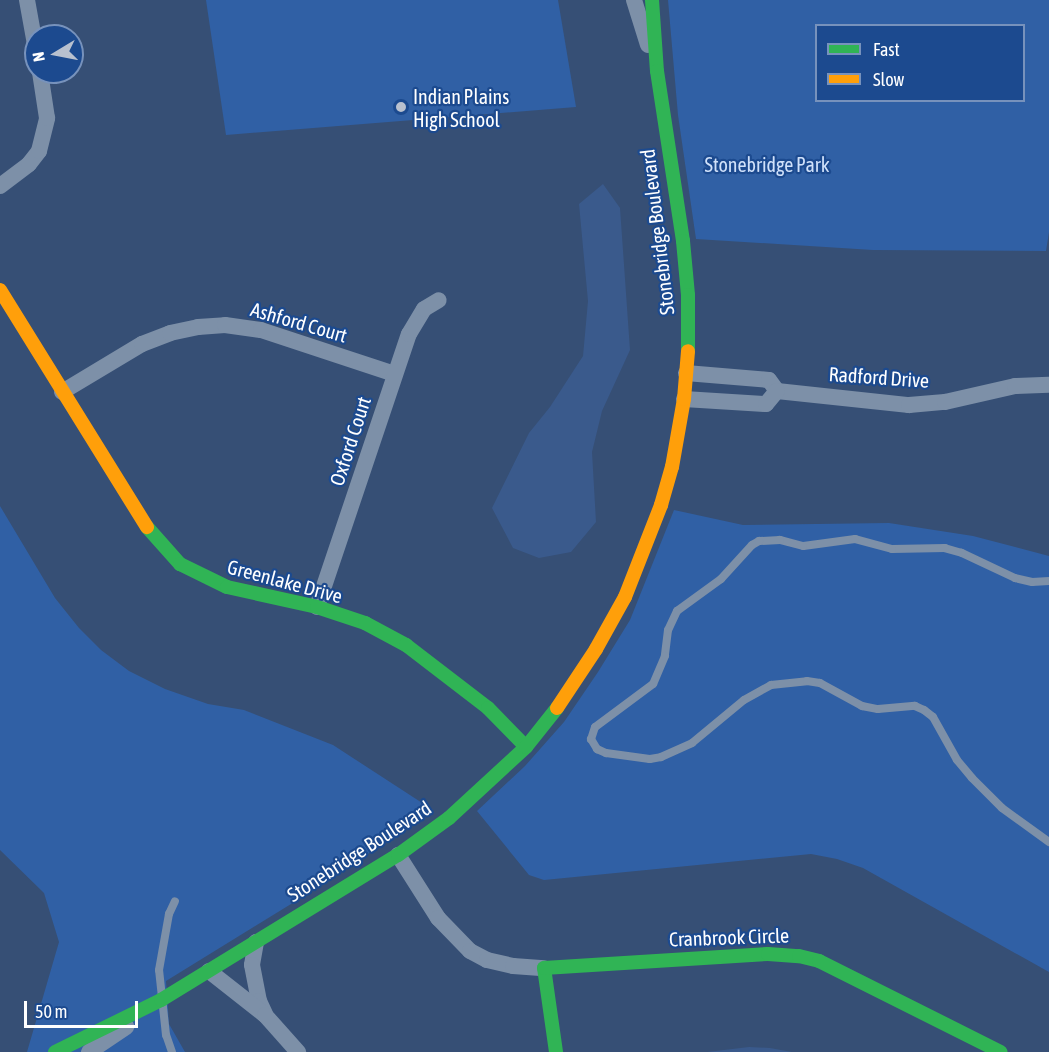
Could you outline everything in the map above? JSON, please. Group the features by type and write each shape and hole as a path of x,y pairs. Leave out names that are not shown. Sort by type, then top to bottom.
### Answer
{"street":[{"path":"27,0 31,24"},
{"name":"Stonebridge Boulevard","path":"634,0 657,71"},
{"name":"Stonebridge Boulevard","path":"55,1052 161,1000 398,855 449,818 526,747 563,700 625,597 661,505 672,467 684,399 686,373 688,295 684,241 657,71 652,0"},
{"path":"0,186 29,164 39,152 47,118 42,84"},
{"name":"Greenlake Drive","path":"0,290 146,527 180,564 227,587 317,607 365,623 406,645 488,708 526,747"},
{"name":"Oxford Court","path":"317,607 395,374 417,319 424,309 439,300"},
{"name":"Ashford Court","path":"62,392 154,338 198,327 216,326 261,330 395,374"},
{"name":"Radford Drive","path":"686,373 769,380 777,391 909,405 945,402 1015,386 1049,385"},
{"path":"684,399 766,404 777,391"},
{"name":"Cranbrook Circle","path":"398,855 438,918 470,951 487,960 513,966 544,968 768,954 800,956 842,971 1001,1052"},
{"path":"256,942 252,965 257,992 265,1015"},
{"path":"544,968 556,1052"},
{"path":"209,971 265,1015 298,1052"},
{"name":"Stonebridge Boulevard","path":"89,1052 134,1021 142,1008"}],"lane":[{"path":"1049,581 1032,582 1015,578 962,553 945,548 892,549 855,538 803,546 780,540 759,541 752,545 721,579 677,611 668,630 664,657 653,684 596,726 591,739 597,749 606,753 650,759 662,757 692,743 744,700 771,685 798,682 820,683 862,706 878,709 915,706 924,710 933,717 957,760 972,778 1002,808 1049,842"},
{"path":"172,1052 166,1035 159,970 169,914 175,901"}],"green space":[{"path":"206,0 558,0 576,107 226,135"},
{"name":"Stonebridge Park","path":"668,0 1049,0 1049,232 1046,251 873,250 696,239 678,115"},
{"path":"0,506 55,598 79,628 101,650 129,671 165,689 208,704 244,710 333,745 433,810 322,885 166,981 169,1024 185,1052 27,1052 59,942 44,893 0,850"},
{"path":"674,510 743,525 889,523 973,536 1049,556 1049,972 863,868 837,859 811,854 544,880 529,875 477,811 525,766 564,722 598,672 630,620"}],"shaded area":[{"path":"603,184 620,208 630,350 602,411 592,452 596,522 571,552 539,558 513,548 492,508 529,433 550,407 583,356 588,301 579,204"},
{"path":"749,1047 770,1048 792,1052 707,1052"}],"traffic: fast":[{"path":"652,0 657,71 683,241 688,295 688,351"},
{"path":"147,527 180,564 227,587 317,607 365,623 406,645 488,708 526,747"},
{"path":"55,1052 161,1000 398,855 449,818 526,747 557,708"},
{"path":"556,1052 544,968 768,954 799,956 819,961 1001,1052"}],"traffic: slow":[{"path":"0,290 147,527"},
{"path":"557,708 596,649 625,597 661,505 672,467 684,399 688,351"}],"place":[{"name":"Indian Plains High School","path":"401,107"}]}
